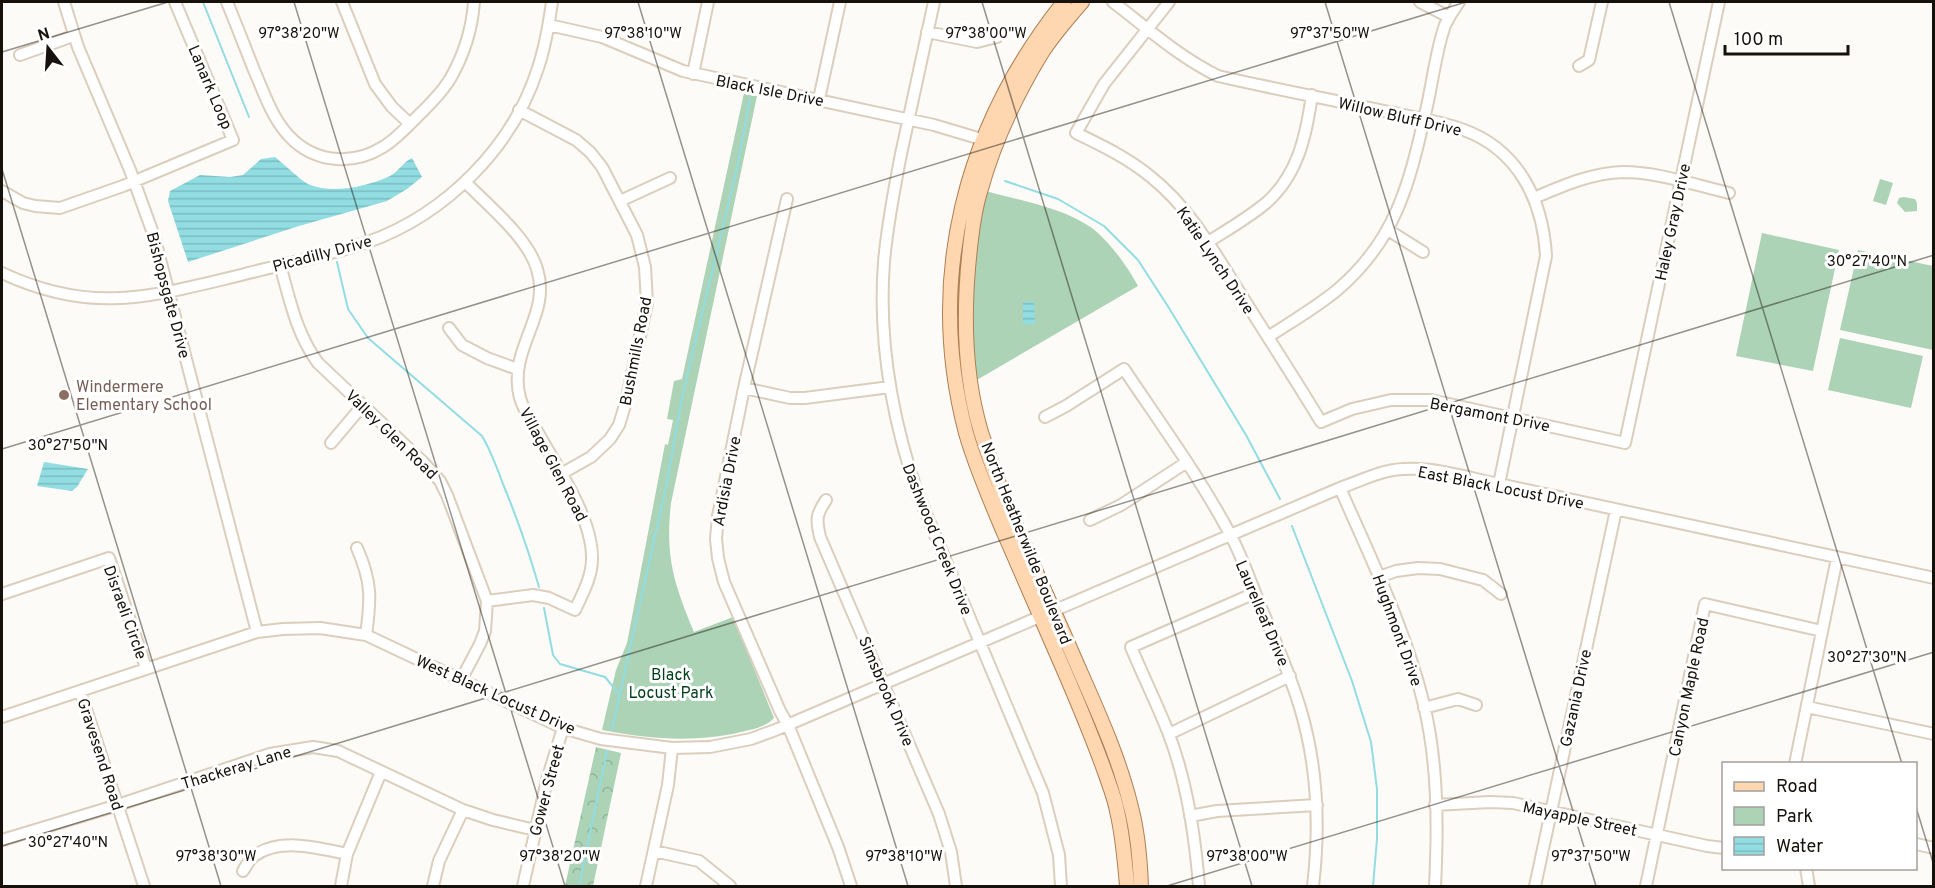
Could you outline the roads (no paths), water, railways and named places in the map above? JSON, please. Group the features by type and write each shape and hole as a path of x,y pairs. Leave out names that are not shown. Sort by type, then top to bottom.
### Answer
{"main road":[{"name":"North Heatherwilde Boulevard","path":"1064,2 1017,68 989,141 974,218 968,264 965,328 970,378 981,430 1117,809 1124,847 1127,886"},
{"name":"North Heatherwilde Boulevard","path":"989,141 1014,104 1042,53 1082,2"},
{"name":"North Heatherwilde Boulevard","path":"1047,614 1108,736 1131,806 1139,845 1141,886"}],"street":[{"name":"Bishopsgate Drive","path":"64,2 73,36 135,181 154,236 257,632"},
{"name":"Lanark Loop","path":"135,181 233,140 175,2"},
{"path":"227,2 276,121 293,140 309,152 322,157 339,159 354,159 385,147 435,99 450,79 469,39 474,2"},
{"path":"342,2 375,84 392,107 410,124"},
{"name":"Picadilly Drive","path":"2,273 41,289 75,297 130,299 170,292 348,248 390,233 432,209 465,182 490,155 519,110 538,69 552,2"},
{"path":"693,74 708,2"},
{"path":"819,99 840,2"},
{"name":"Dashwood Creek Drive","path":"934,2 889,217 884,264 883,316 890,387 903,452 917,492 1043,793 1059,855 1061,886"},
{"name":"Willow Bluff Drive","path":"1113,2 1196,65 1218,76 1424,119 1464,130 1503,154 1519,171 1534,198 1544,233 1546,256 1499,484"},
{"path":"1147,28 1169,2"},
{"path":"1420,2 1449,17"},
{"path":"1268,337 1346,282 1374,251 1388,230 1410,180 1439,49 1449,17 1459,2"},
{"path":"1579,66 1589,60 1602,2"},
{"name":"Haley Gray Drive","path":"1625,443 1719,2"},
{"name":"Black Isle Drive","path":"549,25 602,37 662,64 693,74 908,119 989,141"},
{"name":"Katie Lynch Drive","path":"1147,28 1104,84 1076,133 1116,152 1153,178 1184,209 1208,242 1321,422"},
{"path":"927,32 977,42 998,37"},
{"path":"20,55 73,36"},
{"path":"1208,242 1266,203 1281,186 1294,167 1303,147 1312,95"},
{"name":"Bushmills Road","path":"519,110 576,140 591,152 602,167 637,235 647,282 646,303 626,402 619,425 610,439 591,457 561,474"},
{"path":"1534,198 1566,184 1597,175 1635,173 1729,193"},
{"path":"620,201 670,178"},
{"path":"2,191 13,198 35,206 60,208 135,181"},
{"name":"Village Glen Road","path":"465,182 520,239 531,254 538,270 541,288 536,317 522,348 517,369 520,398 586,524 591,542 592,561 586,586 574,610 549,598 533,595 487,601"},
{"name":"Ardisia Drive","path":"787,200 744,388 718,516 716,539 724,582 788,725 838,847 851,886"},
{"path":"1388,230 1423,252"},
{"name":"Valley Glen Road","path":"280,265 299,332 307,348 318,363 423,462 440,481 447,495 487,601 485,631 462,680"},
{"path":"449,328 462,345 487,358 517,369"},
{"name":"Laurelleaf Drive","path":"1045,417 1124,369 1205,490 1230,535 1290,676 1308,737 1317,805 1318,836 1313,886"},
{"path":"744,388 790,398 805,398 890,387"},
{"name":"Bergamont Drive","path":"1321,422 1352,409 1381,402 1431,400 1625,443"},
{"path":"331,443 363,405"},
{"path":"1090,520 1121,505 1186,462"},
{"name":"East Black Locust Drive","path":"1047,614 1340,488 1385,472 1409,469 1433,471 1499,484 1934,578"},
{"name":"Hughmont Drive","path":"1340,488 1405,641 1424,708 1431,749 1436,806 1435,886"},
{"name":"Simsbrook Drive","path":"826,500 818,513 816,522 820,537 939,814 951,852 956,886"},
{"name":"Gazania Drive","path":"1535,886 1616,510"},
{"path":"357,548 365,566 370,588 366,635"},
{"name":"Disraeli Circle","path":"2,594 109,558 146,668"},
{"path":"1795,762 1838,558"},
{"path":"1379,577 1396,571 1418,568 1440,569 1483,580 1501,594"},
{"path":"1199,886 1190,816 1168,734 1131,647 1254,593"},
{"name":"Canyon Maple Road","path":"1646,886 1705,604 1822,631"},
{"name":"West Black Locust Drive","path":"2,717 257,632 320,628 366,635 563,728 601,739 672,748 710,747 752,739 788,725 1047,614"},
{"path":"1168,734 1290,676"},
{"name":"Gravesend Road","path":"80,691 144,886"},
{"path":"1424,708 1458,699 1476,705"},
{"path":"1807,707 1934,734"},
{"name":"Gower Street","path":"523,886 547,780 563,728"},
{"name":"Thackeray Lane","path":"2,840 270,754 314,747 338,751 463,810 535,830"},
{"path":"646,886 668,785 672,748"},
{"path":"341,886 347,854 381,772"},
{"name":"Mayapple Street","path":"1436,806 1490,802 1513,803 1722,848"},
{"path":"1190,816 1217,811 1317,805"},
{"path":"433,886 439,861 463,810"},
{"path":"1917,844 1934,848"},
{"path":"243,871 252,857 265,850 289,845 315,847 347,854"},
{"path":"654,851 699,861 730,886"},
{"path":"1806,870 1809,886"}],"water":[{"path":"275,157 308,184 328,189 350,188 381,180 393,174 412,158 422,177 387,201 299,226 188,262 168,201 170,191 200,175 230,177 243,175 261,159"},
{"path":"1023,302 1034,302 1035,324 1023,324"},
{"path":"44,462 88,469 72,491 37,486"}],"waterway":[{"path":"203,2 249,117"},
{"path":"612,729 667,482 683,393 737,168 750,99"},
{"path":"1005,181 1058,199 1104,226 1138,260 1246,435 1280,499"},
{"path":"337,262 348,309 368,338 482,436 513,510 539,587"},
{"path":"1292,526 1352,681 1371,742 1377,789 1377,839 1373,886"},
{"path":"544,608 553,655 560,664 605,677 620,695"},
{"path":"579,886 607,751"}],"place":[{"name":"Windermere Elementary School","path":"64,395"}],"park label":[{"name":"Black Locust Park","path":"671,683"}]}
